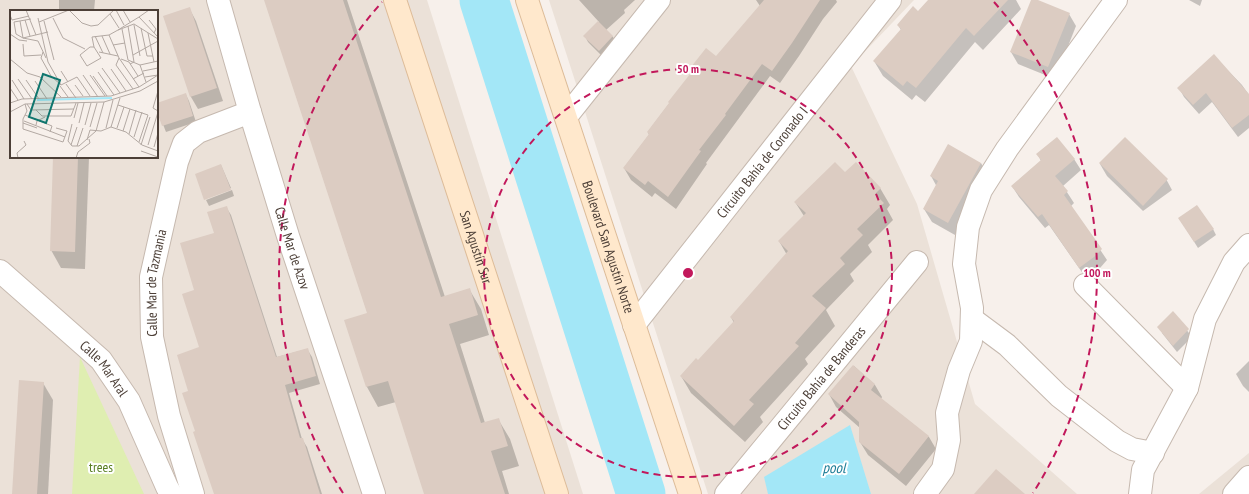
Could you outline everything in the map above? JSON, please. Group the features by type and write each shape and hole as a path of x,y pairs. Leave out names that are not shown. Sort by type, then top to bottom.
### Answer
{"main road":[{"name":"San Agustín Sur","path":"395,0 557,494"},
{"name":"Boulevard San Agustín Norte","path":"527,0 690,494"}],"street":[{"name":"Calle Mar de Azov","path":"218,0 288,236 374,494"},
{"path":"566,117 659,0"},
{"name":"Circuito Bahía de Coronado I","path":"634,325 890,0"},
{"path":"925,494 943,468 949,440 947,413 959,370 971,341 972,308 964,264 968,227 981,190 1006,150 1116,0"},
{"name":"Calle Mar de Tazmania","path":"193,494 169,416 152,337 150,277 177,162 184,143 198,132 250,112"},
{"path":"1140,494 1143,470 1187,388 1205,319 1234,262 1249,245"},
{"name":"Circuito Bahía de Banderas","path":"726,494 918,262"},
{"name":"Calle Mar Aral","path":"0,271 101,360 129,401 171,494"},
{"path":"1085,285 1187,388"},
{"path":"972,319 1007,345 1059,396 1117,441 1132,449 1153,453"},
{"path":"1234,494 1249,477"}],"shaded area":[{"path":"0,0 427,0 583,494 0,494"},
{"path":"549,0 914,0 851,66 917,204 975,404 1077,494 708,494"},
{"path":"1249,453 1249,494 1199,494"}],"green space":[{"name":"trees","path":"80,357 144,494 72,494"}],"water":[{"name":"pool","path":"850,425 871,494 768,494 764,477"}],"building":[{"path":"264,0 343,0 441,297 470,288 478,315 449,324 481,423 499,418 508,446 491,451 505,494 424,494 388,381 366,387 344,320 367,313"},
{"path":"764,0 820,0 772,71 762,64 699,150 701,151 668,197 648,181 645,185 623,168 649,134 647,132 669,103 668,102 694,69 691,67 706,48 716,56"},
{"path":"928,0 1008,0 974,36 966,28 916,88 907,81 903,86 873,61 901,29 897,25 913,6 918,11"},
{"path":"1031,0 1038,0 1070,13 1048,67 1010,52"},
{"path":"190,7 217,88 190,97 163,16"},
{"path":"598,21 613,36 599,51 583,36"},
{"path":"1214,54 1249,94 1249,115 1232,128 1206,93 1193,105 1177,88"},
{"path":"186,93 193,116 162,126 158,115 158,103"},
{"path":"1057,137 1075,159 1055,176 1068,191 1064,195 1102,249 1079,268 1042,214 1038,217 1011,186 1041,160 1036,154"},
{"path":"1125,137 1168,179 1143,206 1099,163"},
{"path":"948,144 981,163 948,223 923,209 938,181 930,176"},
{"path":"53,158 78,158 75,252 50,251"},
{"path":"835,162 845,172 856,162 881,188 875,194 884,203 857,229 863,235 840,258 845,264 812,296 826,308 795,343 799,346 749,400 754,404 734,426 680,376 696,358 698,360 734,321 730,317 788,251 778,241 806,213 794,202"},
{"path":"221,164 231,190 204,200 195,174"},
{"path":"1197,205 1214,229 1194,242 1178,218"},
{"path":"227,206 276,357 308,348 316,376 285,385 300,438 303,438 320,494 214,494 193,432 195,431 182,393 188,391 177,355 199,347 182,294 194,290 180,243 214,233 207,212"},
{"path":"1173,311 1189,329 1173,346 1157,327"},
{"path":"853,365 875,384 871,390 929,436 899,474 859,442 859,422 828,394"},
{"path":"19,380 44,382 37,494 12,494"},
{"path":"996,469 1025,494 974,494"}],"waterway":[{"path":"484,0 641,494"}]}
